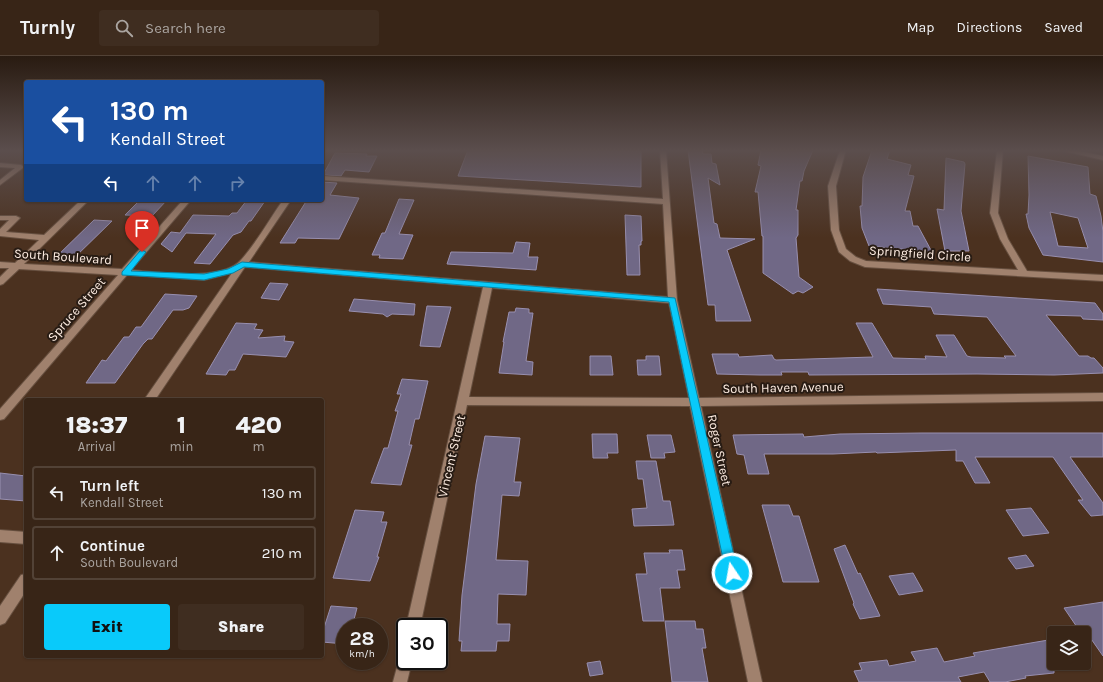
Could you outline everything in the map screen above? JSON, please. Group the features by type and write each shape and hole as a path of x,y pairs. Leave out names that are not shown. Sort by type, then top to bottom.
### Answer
{"street":[{"path":"339,179 667,202"},
{"name":"Roger Street","path":"665,179 672,300 755,682"},
{"name":"Springfield Circle","path":"834,179 832,186 835,230 842,250 853,259 866,264 1103,278"},
{"path":"997,179 994,213 1004,239 1024,273"},
{"path":"0,282 84,202"},
{"name":"Spruce Street","path":"0,416 185,202"},
{"path":"150,398 286,202"},
{"path":"0,218 16,218 0,234"},
{"path":"0,234 45,238"},
{"path":"242,264 672,300"},
{"name":"South Boulevard","path":"0,265 204,277 230,271 242,264"},
{"name":"Vincent Street","path":"415,618 464,401 488,284"},
{"name":"South Haven Avenue","path":"464,401 695,402 1103,397"},
{"path":"0,536 24,538"},
{"path":"0,618 24,583"},
{"path":"400,682 403,670"}],"building":[{"path":"511,179 641,179 641,187"},
{"path":"692,179 708,179 714,223 717,224 720,238 755,239 727,250 751,321 716,321 715,305 708,305"},
{"path":"710,179 719,179 720,185"},
{"path":"758,179 802,179 802,181 800,181 796,210 798,210 798,235 796,238 799,277 813,287 803,293 798,291 793,294 763,273 763,236 758,192 755,192"},
{"path":"863,179 913,179 905,211 910,211 913,226 918,226 932,252 869,246 862,228 860,206 862,206"},
{"path":"945,179 964,179 961,211 969,251 945,251 937,209 944,210"},
{"path":"1029,179 1089,179 1090,194 1096,196 1101,216 1103,232 1103,262 1043,255 1029,228 1026,214 1028,214","holes":["1050,212 1078,218 1088,248 1058,246"]},
{"path":"324,182 337,183 330,195 359,198 339,239 298,238 295,243 280,243 306,202 324,202"},
{"path":"399,199 414,200 399,234 413,235 403,259 379,258 380,255 372,255 382,233 385,233"},
{"path":"138,202 165,202 152,216 125,215"},
{"path":"245,202 264,202 251,221 249,221 241,232 233,235 210,264 194,263 216,234 186,233 172,252 161,244 171,232 180,233 193,215 229,216 232,213 237,213"},
{"path":"625,215 641,216 642,241 641,245 639,245 640,275 627,275"},
{"path":"94,220 112,221 73,259 55,258"},
{"path":"516,242 530,243 528,257 538,257 536,270 447,264 451,252 513,253"},
{"path":"270,283 288,284 279,300 261,298"},
{"path":"877,289 1095,303 1103,314 1103,320 1083,319 1081,316 1046,315 1079,356 1094,358 1103,368 1103,373 1054,375 809,375 808,372 781,372 782,375 717,374 712,354 738,354 739,357 772,355 776,360 873,357 856,323 872,323 893,358 926,359 925,356 947,357 936,335 954,335 967,356 1006,358 1004,356 1016,356 987,317 934,314 931,307 883,304"},
{"path":"165,294 197,296 189,308 183,310 173,310 152,339 148,339 143,344 115,383 86,383 102,360 106,361 124,337 129,337 136,327 141,327"},
{"path":"354,299 415,304 414,315 392,314 387,317 383,314 349,311"},
{"path":"427,306 451,307 440,347 420,346"},
{"path":"516,308 529,309 529,313 533,313 526,361 533,362 532,375 499,373 509,312 515,312"},
{"path":"236,323 257,324 254,329 263,330 258,338 285,336 284,341 294,342 286,357 243,354 235,370 229,370 226,375 206,374"},
{"path":"590,356 611,356 613,375 590,375"},
{"path":"646,356 659,356 661,375 638,375 637,360 646,360"},
{"path":"402,379 428,381 419,419 415,419 409,445 412,445 401,485 371,483 384,448 388,448 398,411 395,411 401,394 397,394"},
{"path":"1103,433 1103,457 1070,457 1103,503 1103,515 1091,516 1078,500 1083,500 1053,457 975,457 990,483 975,483 963,461 956,461 956,450 833,454 764,454 769,474 748,474 744,455 737,454 733,435 803,434 804,437 840,434"},
{"path":"592,434 617,434 618,453 607,453 608,458 593,458"},
{"path":"647,435 671,435 675,452 664,453 665,458 651,458"},
{"path":"485,436 520,438 514,482 521,482 519,496 502,495 496,560 528,561 526,595 498,594 497,624 510,624 509,641 497,641 496,651 461,651 462,641 459,641 462,595 476,484"},
{"path":"636,461 656,461 663,501 670,501 674,525 634,526 632,509 647,508 643,479 638,479"},
{"path":"0,473 24,476 24,501 0,499"},
{"path":"762,505 789,505 793,516 799,516 819,582 783,582"},
{"path":"1031,508 1049,533 1023,536 1006,510"},
{"path":"355,510 384,512 381,522 387,522 377,557 379,557 370,581 333,578"},
{"path":"845,545 880,616 860,619 853,604 854,603 834,549"},
{"path":"669,550 682,550 685,570 677,570 680,588 660,588 664,621 643,621 636,574 647,574 644,553 670,553"},
{"path":"1026,555 1034,566 1016,569 1008,558"},
{"path":"913,573 923,591 899,595 889,576"},
{"path":"1103,602 1103,656 1091,639 1091,626 1076,626 1064,608"},
{"path":"331,606 357,608 354,618 336,618 336,643 324,642 324,628"},
{"path":"665,621 695,621 696,629 703,629 706,648 702,648 708,682 672,682"},
{"path":"1047,640 1047,670 1054,670 1054,673 1025,676 1026,678 1005,682 990,682 984,672 958,677 961,682 859,682 854,671 862,670 859,663 887,660 889,666 916,661 911,652 937,648 944,662 975,656 973,653"},
{"path":"600,661 603,674 590,676 587,663"}],"route":[{"path":"142,252 124,273 204,277 230,271 242,264 672,300 732,573"}]}
